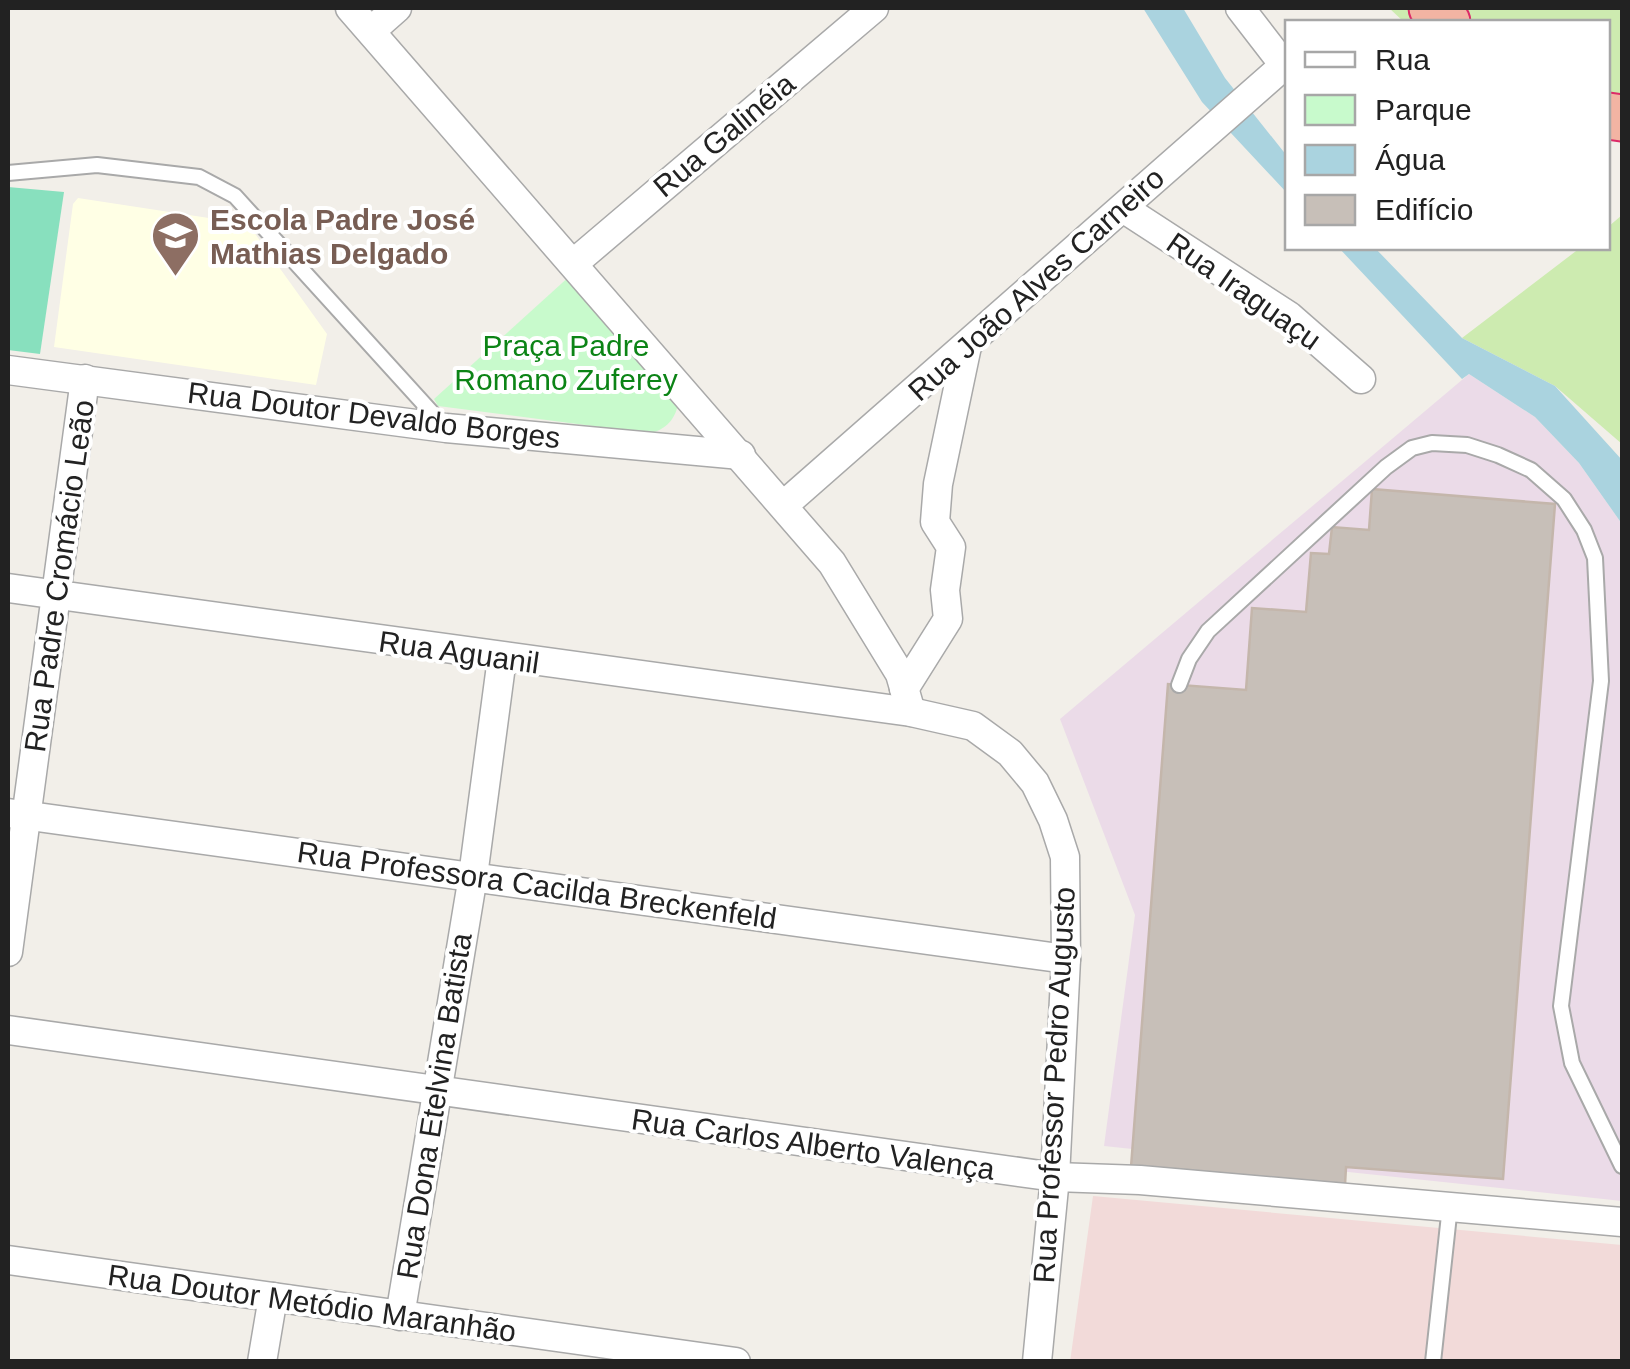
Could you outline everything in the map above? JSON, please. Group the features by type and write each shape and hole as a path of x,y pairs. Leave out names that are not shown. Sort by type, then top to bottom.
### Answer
{"street":[{"path":"350,8 832,563 886,649 907,701"},
{"path":"371,31 397,8"},
{"name":"Rua Galinéia","path":"574,263 874,8"},
{"path":"1240,8 1285,62"},
{"name":"Rua João Alves Carneiro","path":"784,505 1285,64"},
{"name":"Rua Iraguaçu","path":"1122,208 1289,316 1361,379"},
{"path":"907,701 948,619 946,590 951,546 935,522 942,465 968,346"},
{"name":"Rua Doutor Devaldo Borges","path":"8,370 446,428 741,455"},
{"name":"Rua Padre Cromácio Leão","path":"8,952 18,814 56,594 86,380"},
{"name":"Rua Aguanil","path":"8,588 502,658 907,701"},
{"name":"Rua Dona Etelvina Batista","path":"400,1316 473,876 502,658"},
{"name":"Rua Professor Pedro Augusto","path":"907,701 973,726 1010,753 1035,783 1065,857 1066,959 1054,1177 1037,1362"},
{"name":"Rua Professora Cacilda Breckenfeld","path":"18,814 1066,959"},
{"name":"Rua Carlos Alberto Valença","path":"8,1030 1054,1177 1140,1180 1622,1222"},
{"name":"Rua Doutor Metódio Maranhão","path":"8,1260 736,1362"},
{"path":"262,1362 273,1297"}],"lane":[{"path":"8,173 97,164 199,177 235,196 446,428"},
{"path":"1179,684 1189,659 1208,631 1344,504 1412,448 1432,443 1467,445 1498,455 1531,470 1564,499 1584,530 1595,558 1601,681 1562,1006 1572,1063 1622,1166"},
{"path":"1434,1362 1450,1206"}],"shaded area":[{"name":"Escola Padre José Mathias Delgado","path":"78,198 248,224 327,334 316,385 54,347 73,204"},
{"path":"1469,374 1535,417 1579,463 1622,524 1622,1201 1104,1146 1135,915 1060,719"},
{"path":"1093,1196 1622,1245 1622,1361 1070,1362"}],"green space":[{"path":"1389,8 1622,8 1622,95 1610,96 1610,20 1402,20"},
{"path":"8,187 64,192 40,354 8,350"},
{"path":"1622,215 1622,444 1555,386 1462,338 1577,250 1610,250 1610,225"},
{"name":"Praça Padre Romano Zuferey","path":"572,274 678,404 667,425 647,433 438,406 434,399"}],"water":[{"path":"1143,8 1183,8 1225,78 1285,153 1285,191 1202,102"},
{"path":"1341,250 1377,250 1462,338 1555,386 1622,460 1622,524 1579,463 1535,417 1469,374 1462,379"}],"building":[{"path":"1372,489 1555,504 1503,1179 1346,1167 1345,1185 1131,1167 1168,684 1246,690 1252,608 1306,612 1311,553 1329,554 1332,527 1369,530"}],"place":[{"name":"Escola Padre José Mathias Delgado","path":"175,278"}]}
